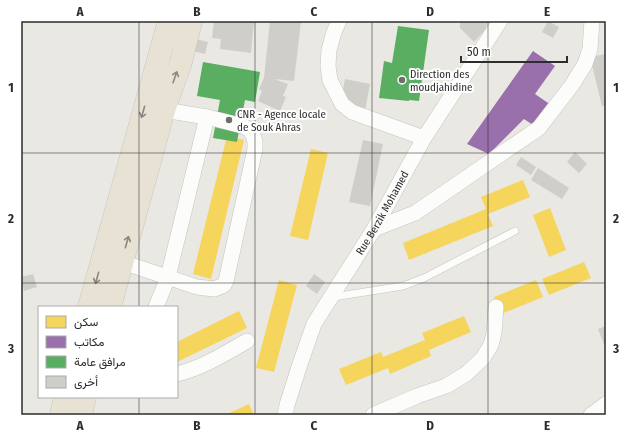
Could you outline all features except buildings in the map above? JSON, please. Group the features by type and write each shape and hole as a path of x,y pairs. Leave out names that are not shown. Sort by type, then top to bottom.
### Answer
{"highway":[{"path":"89,306 169,21"},
{"path":"110,306 164,110 181,62 191,21"},
{"path":"61,415 65,398"},
{"path":"82,415 85,398"}],"street":[{"path":"339,21 329,50 328,66 330,80 342,104 352,112 424,138"},
{"name":"Rue Berzik Mohamed","path":"285,415 287,404 314,324 374,229 424,138 500,21"},
{"path":"374,229 415,214 540,128 572,86 585,64 590,49 592,21"},
{"path":"122,262 197,287 214,289 224,285 230,268 255,149 253,135 250,130 243,126 164,110"},
{"path":"156,306 168,277 207,118"},
{"path":"373,415 417,396 446,386 466,374 483,358 491,345 494,333 496,307"},
{"path":"178,374 212,361 247,341"},
{"path":"591,415 606,404"}],"lane":[{"path":"331,298 403,286 424,278 515,231"}],"place":[{"name":"Direction des moudjahidine","path":"402,80"},
{"name":"CNR - Agence locale de Souk Ahras","path":"229,120"}]}
